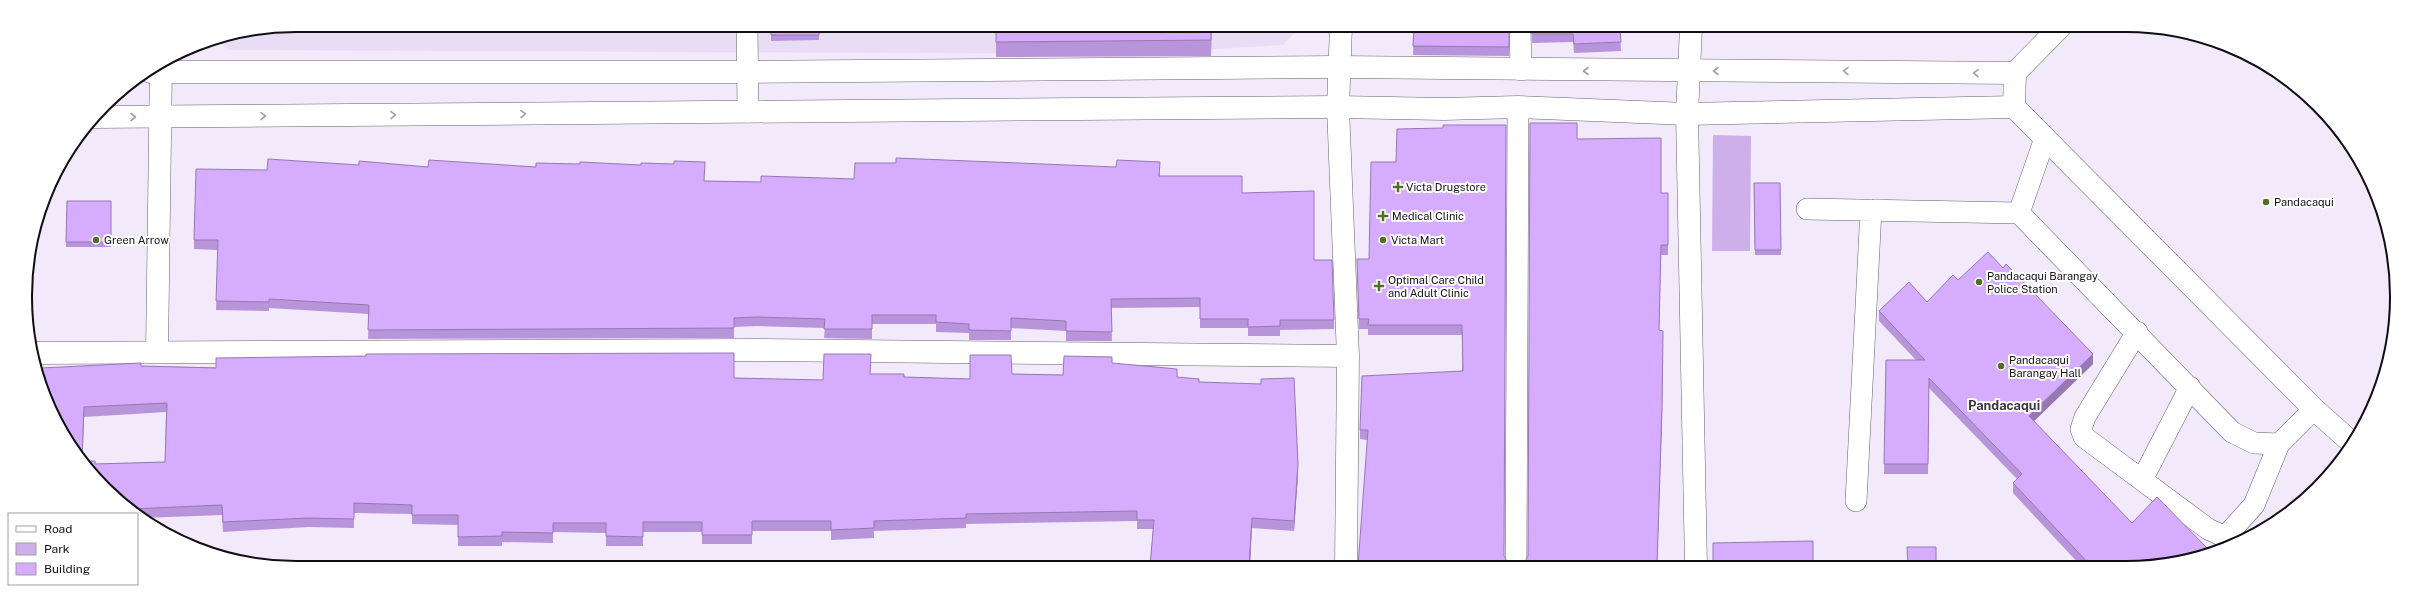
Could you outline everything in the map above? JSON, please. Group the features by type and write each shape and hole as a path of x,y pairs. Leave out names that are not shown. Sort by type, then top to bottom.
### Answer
{"street":[{"path":"1341,32 1338,107 1348,356 1346,561"},
{"path":"1691,32 1687,114 1696,561"},
{"path":"2055,32 2014,73 2014,107 2314,409 2348,439"},
{"path":"160,70 747,72 1339,67 1520,70 2014,73"},
{"path":"157,352 162,117 158,71"},
{"path":"102,117 1338,107 1444,109 1518,107 1687,114 2014,107"},
{"path":"38,353 752,350 1348,356"}],"lane":[{"path":"747,32 748,112"},
{"path":"1520,32 1520,70"},
{"path":"1516,561 1518,107"},
{"path":"2019,213 2045,138"},
{"path":"1807,209 2019,213 2138,332 2232,432 2254,443 2279,444"},
{"path":"1856,501 1871,210"},
{"path":"2138,332 2084,417 2081,429 2084,437 2208,529 2224,537 2254,504 2279,444 2314,409"},
{"path":"2142,480 2190,387"}],"shaded area":[{"path":"296,32 1295,32 1283,45 1127,54 229,50 221,43 262,34"}],"green space":[{"path":"1713,135 1751,136 1750,251 1712,251"}],"building":[{"path":"771,32 819,32 819,35 771,35"},
{"path":"996,32 1211,32 1211,40 996,42"},
{"path":"1414,32 1509,32 1509,47 1413,46"},
{"path":"1532,32 1620,32 1621,42 1574,44 1573,34 1532,34"},
{"path":"1530,123 1577,123 1577,139 1661,138 1661,193 1668,193 1668,245 1661,245 1659,330 1663,331 1657,561 1526,561 1528,556"},
{"path":"1443,125 1506,125 1504,556 1507,561 1358,561 1368,430 1360,430 1362,376 1463,371 1462,325 1368,325 1369,319 1359,319 1357,259 1369,259 1371,162 1396,162 1397,129 1443,128"},
{"path":"896,158 1116,167 1117,160 1160,162 1159,176 1242,176 1242,193 1314,191 1314,260 1332,260 1334,320 1280,320 1280,326 1248,327 1248,319 1200,319 1200,298 1111,299 1112,332 1066,331 1066,321 1011,318 1011,331 969,330 969,324 936,322 936,315 872,315 872,329 824,329 825,319 757,317 734,318 734,328 368,330 369,305 269,299 269,302 216,301 218,240 194,240 196,169 267,170 268,159 359,165 359,161 428,167 429,160 536,167 536,163 580,164 580,162 641,165 641,163 674,164 674,161 705,162 704,181 761,182 761,176 854,179 855,163 896,163"},
{"path":"1754,183 1780,183 1781,250 1755,250"},
{"path":"67,201 111,201 111,242 66,242"},
{"path":"1988,252 2003,268 2006,264 2093,354 2029,416 2132,523 2157,497 2207,548 2160,559 2086,561 2013,483 2022,474 1929,378 1928,464 1884,464 1886,360 1925,360 1879,311 1909,282 1927,302 1953,275 1958,280"},
{"path":"734,353 734,378 823,380 824,354 871,354 870,374 904,374 904,377 970,379 970,355 1011,355 1012,374 1063,375 1064,356 1112,357 1112,363 1177,369 1177,377 1199,379 1199,382 1261,384 1261,379 1294,378 1298,464 1294,521 1252,518 1249,561 1150,561 1154,520 1137,520 1137,511 966,514 966,518 874,521 874,528 831,530 831,521 752,521 752,535 702,535 702,522 643,522 643,537 606,536 606,523 553,523 553,533 502,532 502,536 458,537 458,515 412,515 412,505 354,503 354,519 308,518 223,522 222,505 139,509 109,484 90,461 95,461 95,464 165,462 167,403 84,407 82,451 67,429 59,413 52,398 42,368 141,363 141,366 216,368 216,358 366,356 366,354"},
{"path":"1813,541 1813,561 1713,561 1713,543"},
{"path":"1907,547 1936,547 1936,561 1908,561"}],"place":[{"name":"Victa Drugstore","path":"1398,187"},
{"name":"Pandacaqui","path":"2266,202"},
{"name":"Medical Clinic","path":"1383,216"},
{"name":"Green Arrow","path":"96,240"},
{"name":"Victa Mart","path":"1383,240"},
{"name":"Pandacaqui Barangay Police Station","path":"1979,282"},
{"name":"Optimal Care Child and Adult Clinic","path":"1379,286"},
{"name":"Pandacaqui Barangay Hall","path":"2001,366"}],"district":[{"name":"Pandacaqui","path":"2004,405"}]}
